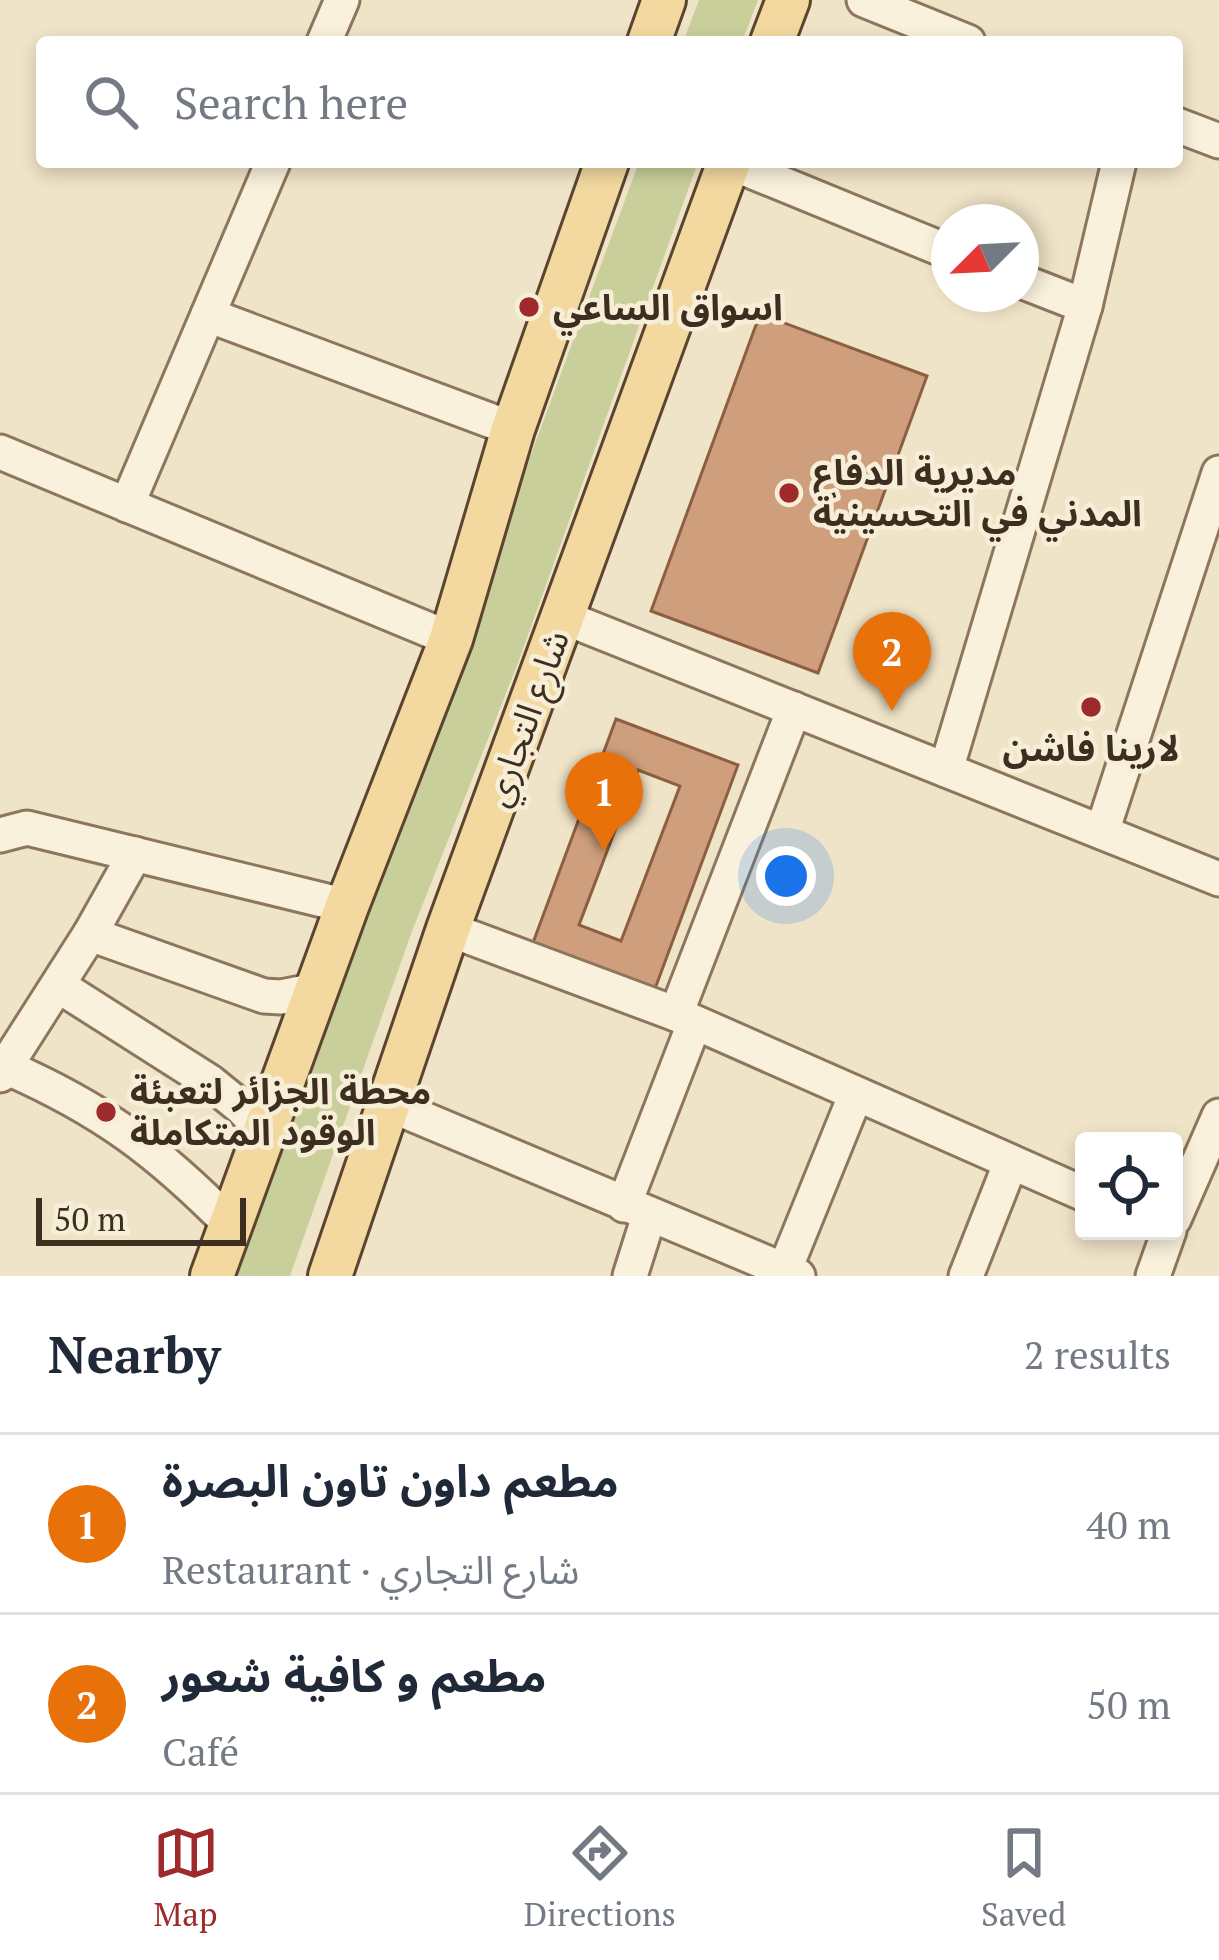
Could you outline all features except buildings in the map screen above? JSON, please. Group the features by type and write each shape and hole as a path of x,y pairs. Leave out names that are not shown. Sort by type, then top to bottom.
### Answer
{"main road":[{"path":"651,36 664,0"},
{"path":"774,36 788,0"},
{"path":"212,1276 451,639 513,429 605,168"},
{"name":"شارع التجاري","path":"330,1276 448,929 727,168"}],"street":[{"path":"327,36 342,0"},
{"path":"864,0 953,36"},
{"path":"1183,127 1219,141"},
{"path":"127,505 270,168"},
{"path":"744,168 931,245"},
{"path":"946,770 1084,306 1118,168"},
{"path":"1039,288 1084,306"},
{"path":"208,315 513,429"},
{"path":"0,452 451,639"},
{"path":"1102,832 1219,473"},
{"path":"563,617 1219,879"},
{"path":"630,1276 637,1210 685,1019 794,710"},
{"path":"0,835 27,828 347,906"},
{"path":"135,854 3,1071 56,1089 119,1127 190,1184 231,1225"},
{"path":"448,929 685,1019 1075,1190"},
{"path":"90,934 247,992 281,997 316,990"},
{"path":"58,986 210,1082 265,1132"},
{"path":"388,1105 791,1272 856,1094"},
{"path":"1183,1198 1219,1116"},
{"path":"966,1276 1011,1162"},
{"path":"1153,1276 1166,1240"}],"green space":[{"path":"699,0 758,0 744,36 685,36"},
{"path":"637,168 696,168 518,663 411,934 290,1276 232,1276"}],"place":[{"name":"اسواق الساعي","path":"529,307"},
{"name":"مديرية الدفاع المدني في التحسينية","path":"789,493"},
{"name":"لارينا فاشن","path":"1091,707"},
{"name":"مطعم و كافية شعور","path":"892,711"},
{"name":"مطعم داون تاون البصرة","path":"604,851"},
{"name":"محطة الجزائر لتعبئة الوقود المتكاملة","path":"106,1112"}]}
